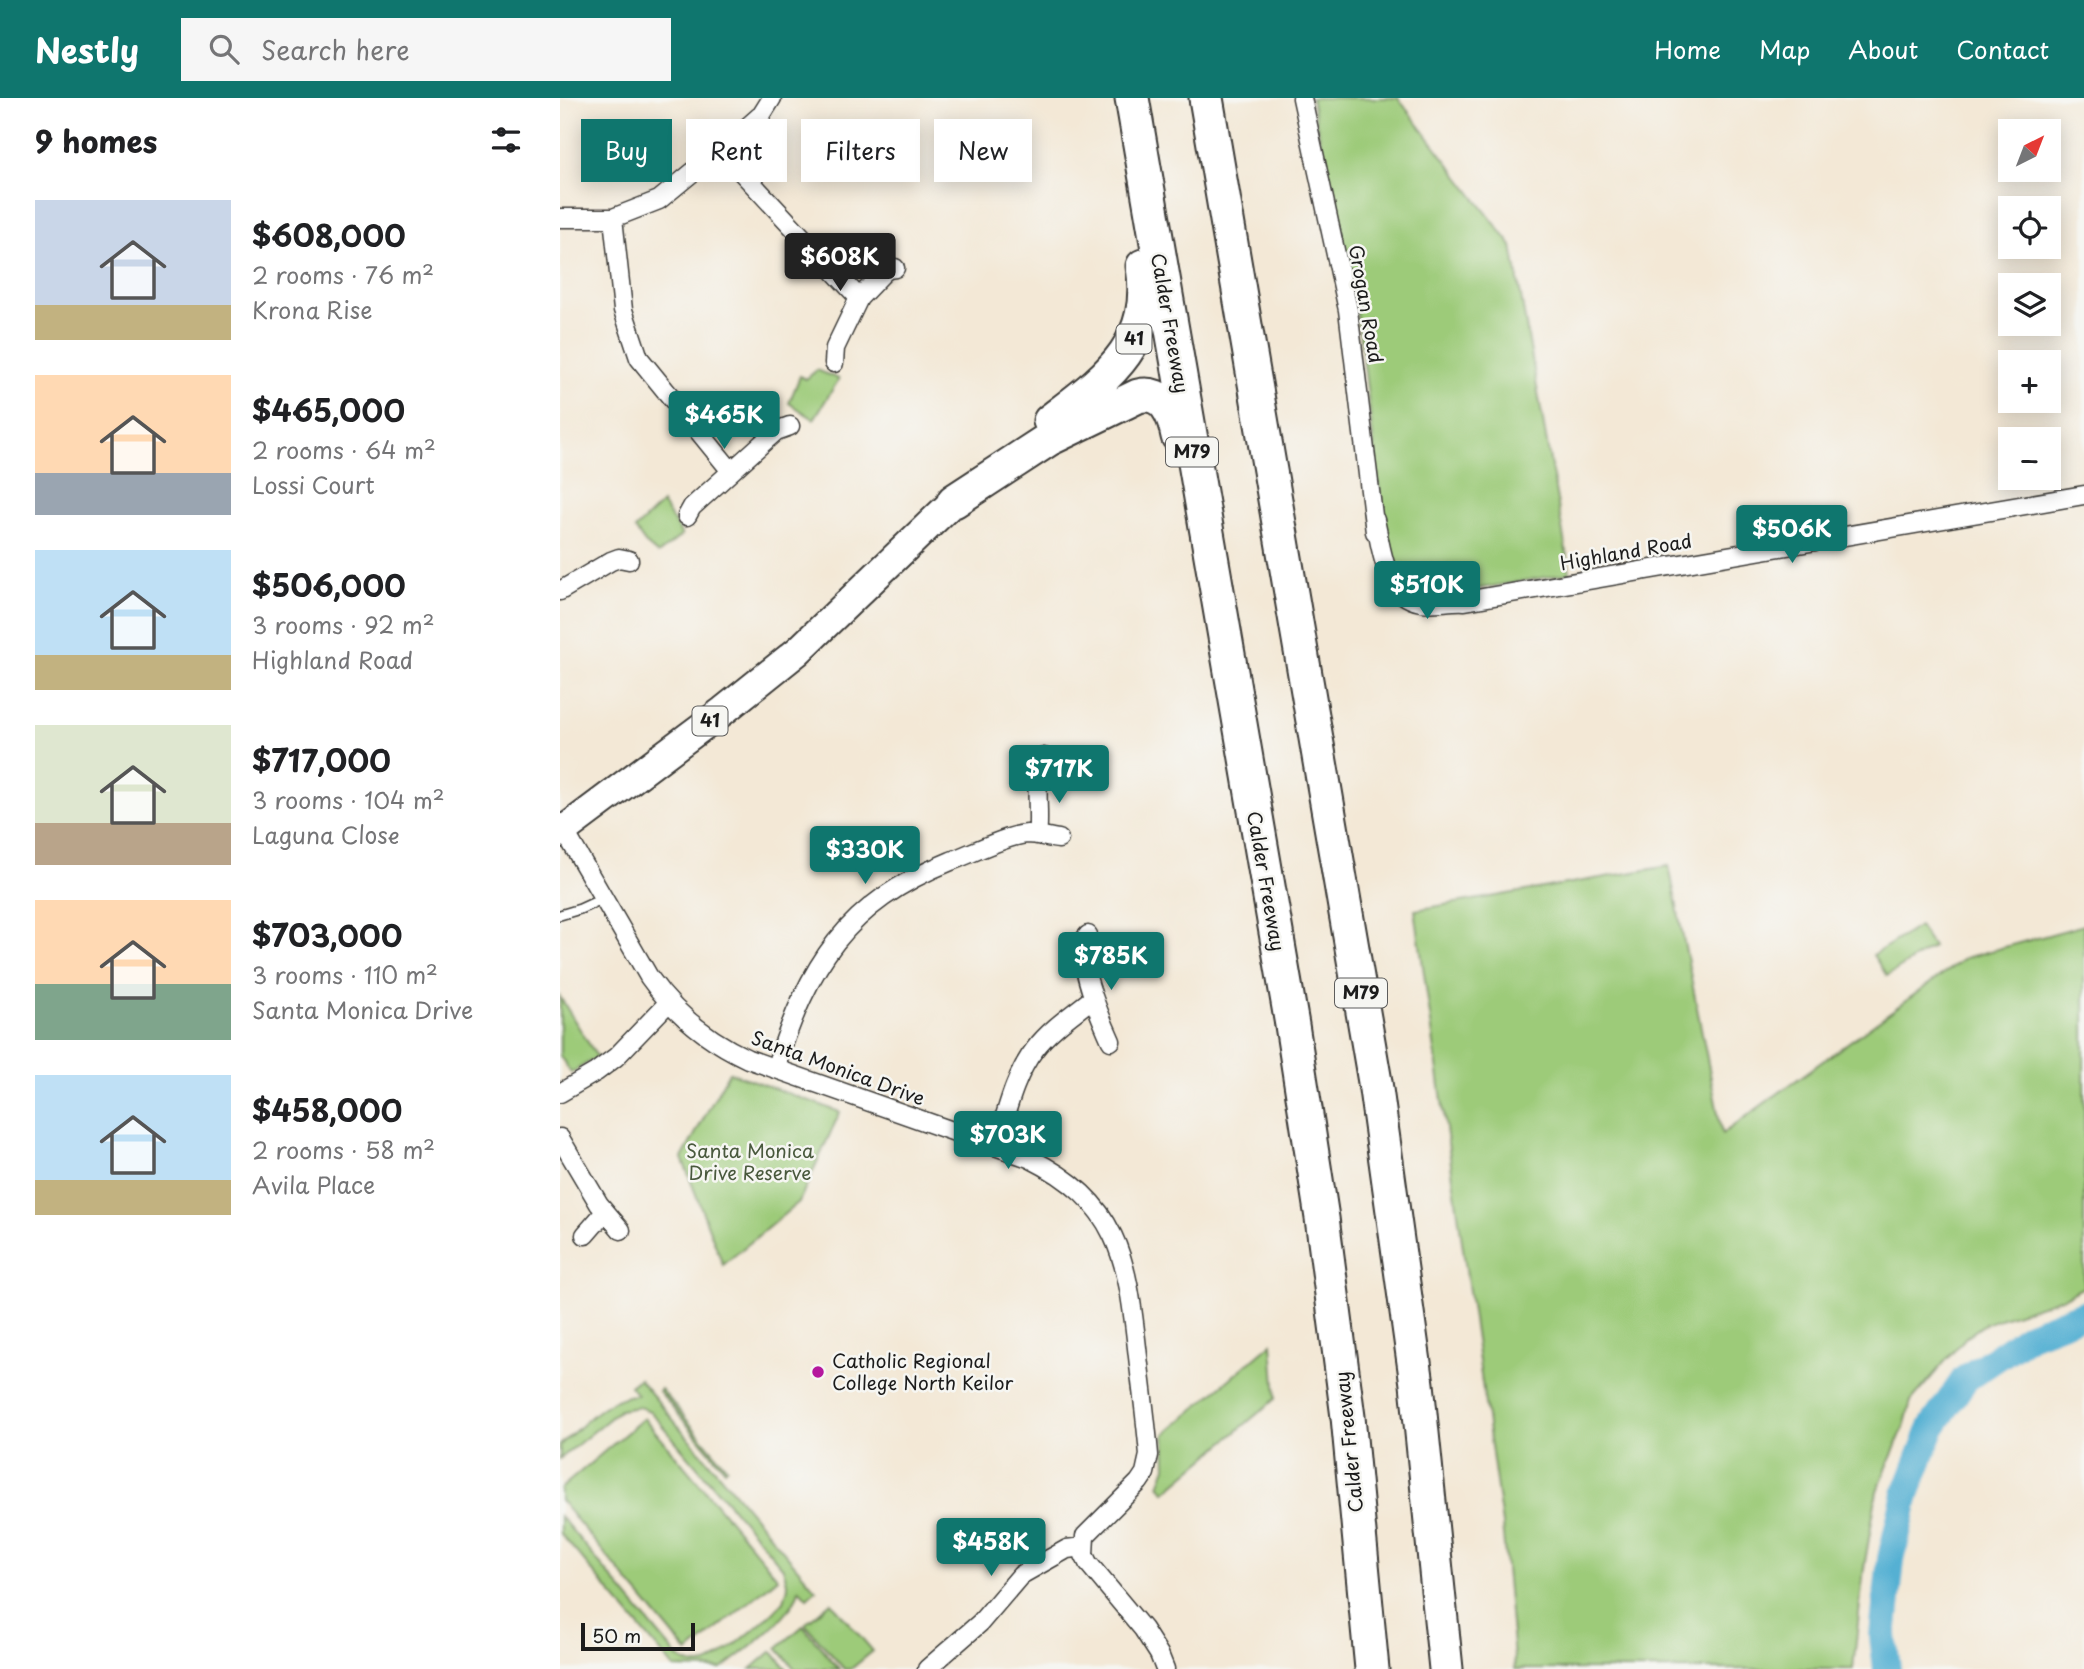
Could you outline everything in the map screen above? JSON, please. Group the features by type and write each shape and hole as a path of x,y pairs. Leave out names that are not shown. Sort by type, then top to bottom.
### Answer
{"highway":[{"name":"41","path":"954,501 1013,450 1100,382 1126,354 1137,333 1144,306 1143,270 1116,98"},
{"name":"Calder Freeway","path":"1132,98 1252,805 1292,1024 1322,1218 1348,1417 1372,1669"},
{"name":"M79","path":"1206,98 1379,1107 1417,1384 1446,1669"},
{"name":"41","path":"954,501 1049,439 1109,408 1144,394 1164,402 1175,420 1233,754 1252,805"}],"main road":[{"name":"41","path":"561,825 732,704 798,651 954,501"}],"street":[{"path":"756,119 772,98"},
{"name":"Grogan Road","path":"1301,98 1348,310 1379,571 1386,587 1400,597"},
{"path":"560,218 613,218 659,200 686,178"},
{"path":"751,182 859,298"},
{"path":"613,218 623,310 639,358 731,471"},
{"path":"834,363 835,348 859,298 884,272 895,268"},
{"path":"687,516 692,507 776,431 790,426"},
{"name":"Highland Road","path":"1400,597 1409,607 1422,610 1450,607 1465,601 2084,495"},
{"path":"561,589 611,561 619,558 629,560"},
{"path":"1037,835 1040,822 1039,766 1044,757"},
{"name":"Santa Monica Drive","path":"561,825 649,977 668,1003 692,1025 726,1049 775,1069 996,1146 1046,1167 1075,1187 1100,1214 1112,1234 1127,1272 1148,1462 1139,1482 1089,1530 1083,1547"},
{"path":"775,1069 796,1010 818,966 840,936 868,909 924,872 1012,838 1023,834 1059,839"},
{"path":"1088,935 1082,950 1093,998 1111,1041"},
{"path":"996,1146 1015,1086 1034,1050 1050,1032 1093,998"},
{"path":"560,1093 616,1057 668,1003"},
{"path":"560,1138 604,1212 621,1230"},
{"path":"585,1235 604,1212"},
{"path":"927,1669 980,1623 1021,1575 1075,1547 1083,1547 1088,1563 1143,1629 1165,1669"}],"lane":[{"path":"560,915 604,898"}],"green space":[{"path":"1311,98 1398,98 1512,246 1570,573 1441,595 1414,597 1394,577 1384,526 1351,282"},
{"path":"817,370 839,379 814,419 789,403 800,376 806,379"},
{"path":"662,503 682,535 658,554 645,543 635,529"},
{"path":"1669,866 1722,1134 1965,958 2084,925 2084,1287 2065,1297 1985,1324 1966,1337 1911,1401 1905,1424 1877,1491 1864,1568 1853,1669 1515,1669 1502,1524 1415,910"},
{"path":"1919,926 1933,947 1887,976 1873,955"},
{"path":"560,997 597,1057 571,1073 560,1056"},
{"name":"Santa Monica Drive Reserve","path":"729,1072 840,1112 799,1202 723,1265 682,1158"},
{"path":"1272,1343 1276,1398 1165,1492 1159,1485 1166,1467 1165,1434"},
{"path":"639,1379 816,1590 807,1598 799,1589 795,1600 779,1622 722,1669 674,1668 560,1533 560,1516 676,1655 690,1664 703,1665 714,1661 747,1636 784,1601 788,1587 783,1568 650,1411 639,1407 620,1410 560,1459 560,1445 605,1406 626,1396 637,1395 630,1386"},
{"path":"661,1389 727,1468 725,1470 659,1391"},
{"path":"644,1418 778,1578 688,1653 560,1500 560,1489"},
{"path":"831,1602 873,1651 851,1669 844,1669 805,1624"},
{"path":"803,1626 839,1669 795,1669 777,1648"},
{"path":"772,1651 787,1669 751,1669"}],"waterway":[{"path":"1887,1669 1883,1636 1891,1559 1906,1494 1932,1427 1965,1379 2030,1335 2084,1314"}],"place":[{"name":"Catholic Regional College North Keilor","path":"818,1372"}]}
